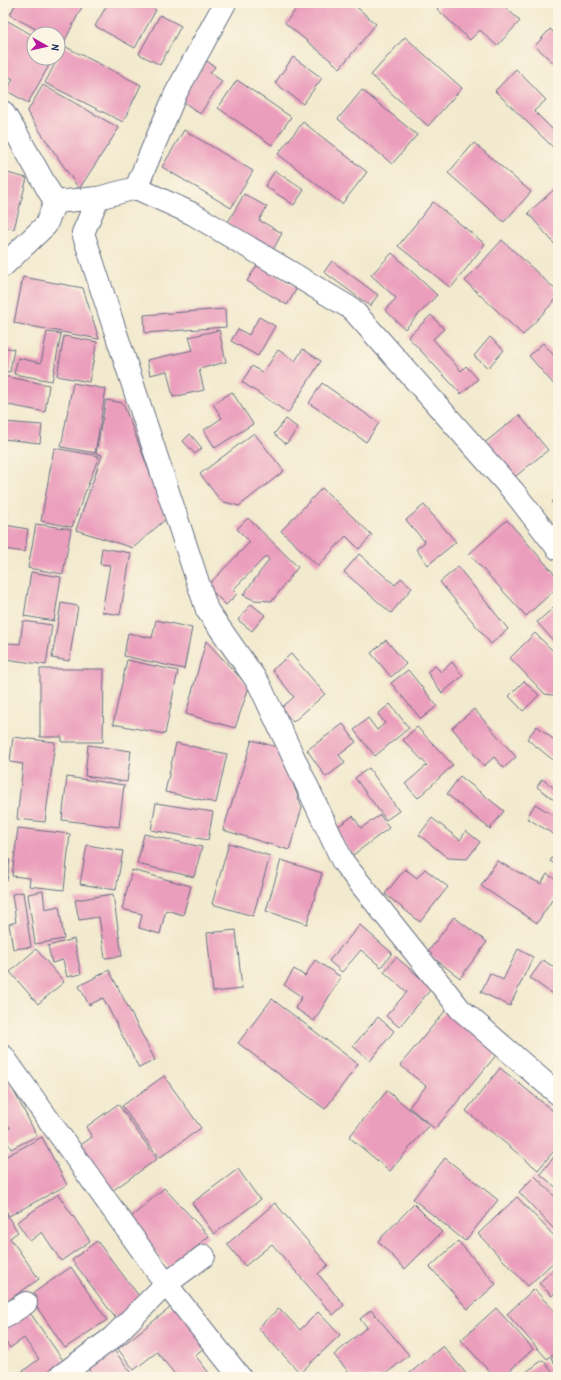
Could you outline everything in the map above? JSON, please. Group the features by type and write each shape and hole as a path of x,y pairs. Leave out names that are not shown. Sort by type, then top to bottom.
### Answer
{"street":[{"path":"136,188 176,93 224,3"},
{"path":"3,112 55,202"},
{"path":"55,202 98,198 136,188 193,214 352,309 514,492 558,549"},
{"path":"98,198 82,233 207,610 259,684 343,862 460,1009 558,1094"},
{"path":"3,266 46,225 55,202"},
{"path":"3,1056 166,1284 240,1377"},
{"path":"59,1377 112,1338 166,1284 204,1256"},
{"path":"3,1318 26,1303"}],"building":[{"path":"16,3 84,3 66,38 66,26 30,26 10,15"},
{"path":"108,3 145,3 156,10 135,48 95,26"},
{"path":"301,3 352,3 376,24 340,68 285,23"},
{"path":"442,3 501,3 520,21 497,46 480,30 470,40 437,9"},
{"path":"160,15 181,26 160,65 139,54"},
{"path":"8,21 26,31 26,66 49,66 28,103 7,91 13,79 3,73 3,31"},
{"path":"550,29 558,36 558,67 535,46"},
{"path":"405,37 462,88 428,126 371,75"},
{"path":"66,47 141,85 123,122 45,83 54,66 66,66"},
{"path":"293,57 322,78 303,104 275,83"},
{"path":"207,61 215,67 210,73 222,81 200,114 180,99"},
{"path":"516,69 546,100 534,111 558,135 558,152 495,91"},
{"path":"237,80 291,117 272,145 218,108"},
{"path":"43,85 119,128 79,189 27,112"},
{"path":"362,90 417,135 392,164 338,119"},
{"path":"303,122 367,172 342,204 278,154"},
{"path":"184,130 253,171 231,208 162,167"},
{"path":"474,143 531,192 504,222 448,173"},
{"path":"275,171 304,190 294,205 265,186"},
{"path":"3,172 27,178 14,229 3,227"},
{"path":"558,186 558,248 528,213"},
{"path":"244,194 267,207 259,220 282,233 273,250 227,224"},
{"path":"433,202 485,244 451,288 398,246"},
{"path":"502,240 558,292 558,297 523,335 465,281"},
{"path":"392,253 437,295 405,329 385,310 396,298 371,275"},
{"path":"332,261 378,295 370,306 324,272"},
{"path":"258,264 297,288 287,305 247,281"},
{"path":"23,277 83,288 99,339 14,323"},
{"path":"225,309 226,327 145,333 144,315"},
{"path":"431,315 444,329 433,339 461,371 466,366 478,379 461,394 408,337"},
{"path":"259,317 275,326 258,356 231,341 238,329 249,335"},
{"path":"219,330 226,362 199,369 204,390 173,397 167,371 150,375 147,360 193,350 189,337"},
{"path":"47,332 61,334 52,381 14,374 18,358 41,363"},
{"path":"64,336 97,342 89,382 57,376"},
{"path":"490,337 504,350 488,368 474,356"},
{"path":"543,343 558,360 558,389 529,356"},
{"path":"3,347 14,349 10,372 3,371"},
{"path":"303,349 321,361 288,413 242,382 252,366 263,373 278,350 295,361"},
{"path":"3,376 49,385 45,412 3,404"},
{"path":"73,383 106,389 95,453 61,447"},
{"path":"322,383 379,423 366,442 309,403"},
{"path":"232,392 253,424 215,448 204,430 222,418 213,404"},
{"path":"106,400 123,403 167,518 133,548 76,530 102,455 96,453"},
{"path":"519,415 548,450 511,480 482,445"},
{"path":"286,419 298,428 286,444 274,434"},
{"path":"3,422 42,425 40,443 3,439"},
{"path":"254,433 284,471 239,506 221,501 200,474"},
{"path":"190,434 202,448 195,454 183,441"},
{"path":"54,448 99,456 72,527 41,521"},
{"path":"322,488 372,535 359,549 346,536 318,566 281,531"},
{"path":"558,497 558,509 552,502"},
{"path":"424,505 456,542 428,565 416,549 425,542 406,520"},
{"path":"3,514 7,514 5,525 28,529 25,552 3,549"},
{"path":"248,518 298,567 272,601 254,600 243,595 269,560 266,556 233,590 237,594 226,605 207,586 250,542 237,529"},
{"path":"507,520 558,578 558,587 526,616 469,554"},
{"path":"36,524 71,529 63,574 28,568"},
{"path":"102,548 131,553 120,615 102,612 110,565 100,564"},
{"path":"359,554 395,585 401,578 412,588 391,613 344,572"},
{"path":"458,567 508,629 491,644 440,582"},
{"path":"31,572 61,577 54,621 24,616"},
{"path":"61,603 78,606 69,661 52,658"},
{"path":"251,604 265,615 252,631 238,620"},
{"path":"558,604 558,646 537,622"},
{"path":"156,620 192,628 184,669 124,656 128,633 152,638"},
{"path":"23,621 52,625 46,665 6,659 8,643 20,644"},
{"path":"535,633 558,656 558,696 545,694 510,658"},
{"path":"386,640 406,664 391,677 371,653"},
{"path":"206,641 249,687 235,728 186,714"},
{"path":"291,654 325,694 293,722 281,708 294,697 272,670"},
{"path":"127,660 178,671 165,734 113,724"},
{"path":"452,662 463,676 442,693 427,672 435,666 441,672"},
{"path":"40,669 104,669 103,742 62,742 62,737 40,737"},
{"path":"408,670 437,706 421,719 391,683"},
{"path":"524,681 539,695 523,711 509,696"},
{"path":"390,704 409,728 375,756 354,730 368,718 377,730 385,723 378,714"},
{"path":"474,709 516,757 504,768 494,757 484,766 452,728"},
{"path":"343,724 356,742 339,755 345,763 326,777 307,750"},
{"path":"537,726 558,743 558,764 527,739"},
{"path":"417,727 453,765 418,798 405,784 427,765 403,740"},
{"path":"13,737 55,742 45,822 17,819 23,764 10,762"},
{"path":"252,740 280,748 302,808 289,850 223,830"},
{"path":"176,743 227,754 216,803 165,792"},
{"path":"88,745 131,751 127,782 85,776"},
{"path":"369,768 399,811 386,820 355,778"},
{"path":"460,776 504,811 490,829 447,794"},
{"path":"67,777 124,785 119,827 62,820"},
{"path":"542,779 558,791 558,803 537,787"},
{"path":"156,803 213,812 208,840 151,830"},
{"path":"535,804 558,818 558,837 527,818"},
{"path":"380,815 389,828 353,855 334,829 353,816 361,828"},
{"path":"432,818 460,840 466,831 480,842 467,859 448,858 419,835"},
{"path":"18,828 70,834 64,890 29,886 30,878 12,876"},
{"path":"144,834 202,847 194,877 137,864"},
{"path":"229,843 270,856 253,916 212,904"},
{"path":"87,845 123,851 116,890 80,884"},
{"path":"558,849 558,866 550,861"},
{"path":"3,860 10,860 7,881 3,881"},
{"path":"281,860 322,873 307,924 266,911"},
{"path":"497,861 541,884 547,874 558,881 558,891 537,923 481,886"},
{"path":"405,869 417,878 425,869 448,887 420,922 385,894"},
{"path":"132,870 191,886 183,915 166,910 160,934 139,928 142,914 122,909"},
{"path":"43,891 45,909 59,906 64,939 35,944 28,894"},
{"path":"23,892 31,947 13,949 9,924 16,922 12,894"},
{"path":"113,894 122,956 105,958 99,917 79,920 75,900"},
{"path":"454,917 487,942 460,978 427,953"},
{"path":"360,925 392,953 381,967 361,950 342,972 329,961"},
{"path":"236,930 242,989 213,992 207,933"},
{"path":"74,939 81,974 67,977 63,960 52,963 48,946"},
{"path":"36,949 64,982 38,1004 10,972"},
{"path":"518,949 533,957 510,1006 481,992 490,973 503,980"},
{"path":"396,957 432,988 399,1027 386,1016 407,992 384,972"},
{"path":"315,960 341,977 314,1021 295,1008 302,997 284,985 294,969 305,976"},
{"path":"543,960 558,970 558,998 530,978"},
{"path":"109,970 155,1060 139,1068 103,998 89,1005 79,986"},
{"path":"272,999 358,1064 325,1109 238,1043"},
{"path":"446,1010 498,1053 435,1129 409,1107 426,1086 400,1065"},
{"path":"378,1017 394,1031 370,1061 353,1046"},
{"path":"500,1068 558,1115 558,1146 538,1170 466,1111"},
{"path":"3,1070 37,1136 11,1149 3,1134 3,1132 10,1128 3,1115"},
{"path":"164,1076 201,1128 159,1158 122,1106"},
{"path":"387,1091 429,1125 390,1171 349,1137"},
{"path":"118,1104 157,1159 112,1191 81,1145 92,1137 86,1127"},
{"path":"42,1137 67,1185 9,1216 3,1205 3,1158"},
{"path":"558,1152 558,1189 540,1174"},
{"path":"445,1158 498,1200 465,1241 413,1199"},
{"path":"238,1169 260,1200 214,1234 192,1203"},
{"path":"535,1176 558,1200 558,1223 553,1228 519,1192"},
{"path":"164,1188 209,1236 171,1271 129,1219"},
{"path":"58,1194 90,1241 61,1261 42,1232 30,1241 17,1222"},
{"path":"517,1197 558,1240 558,1258 528,1286 478,1234"},
{"path":"275,1203 328,1265 318,1274 344,1305 333,1315 272,1244 245,1266 227,1244"},
{"path":"414,1204 442,1232 405,1269 378,1241"},
{"path":"4,1211 18,1232 10,1238 39,1279 3,1304"},
{"path":"97,1241 142,1300 117,1320 72,1260"},
{"path":"458,1241 496,1284 468,1309 430,1267"},
{"path":"558,1265 558,1290 552,1296 539,1283"},
{"path":"71,1267 107,1320 65,1348 29,1296"},
{"path":"534,1289 558,1315 558,1349 547,1359 507,1314"},
{"path":"175,1304 208,1345 195,1355 212,1377 177,1377 157,1352 134,1370 118,1349"},
{"path":"26,1307 67,1366 50,1377 21,1377 19,1374 39,1359 24,1338 10,1348 3,1338 3,1323"},
{"path":"279,1308 300,1330 318,1312 340,1335 300,1373 258,1328"},
{"path":"496,1308 533,1349 503,1377 494,1377 461,1340"},
{"path":"371,1310 409,1355 382,1377 353,1377 334,1355 367,1327 360,1319"},
{"path":"443,1346 469,1377 405,1377"},
{"path":"113,1349 135,1377 95,1377 88,1369"},
{"path":"558,1352 558,1368 551,1358"},
{"path":"543,1360 556,1377 519,1377"}]}
